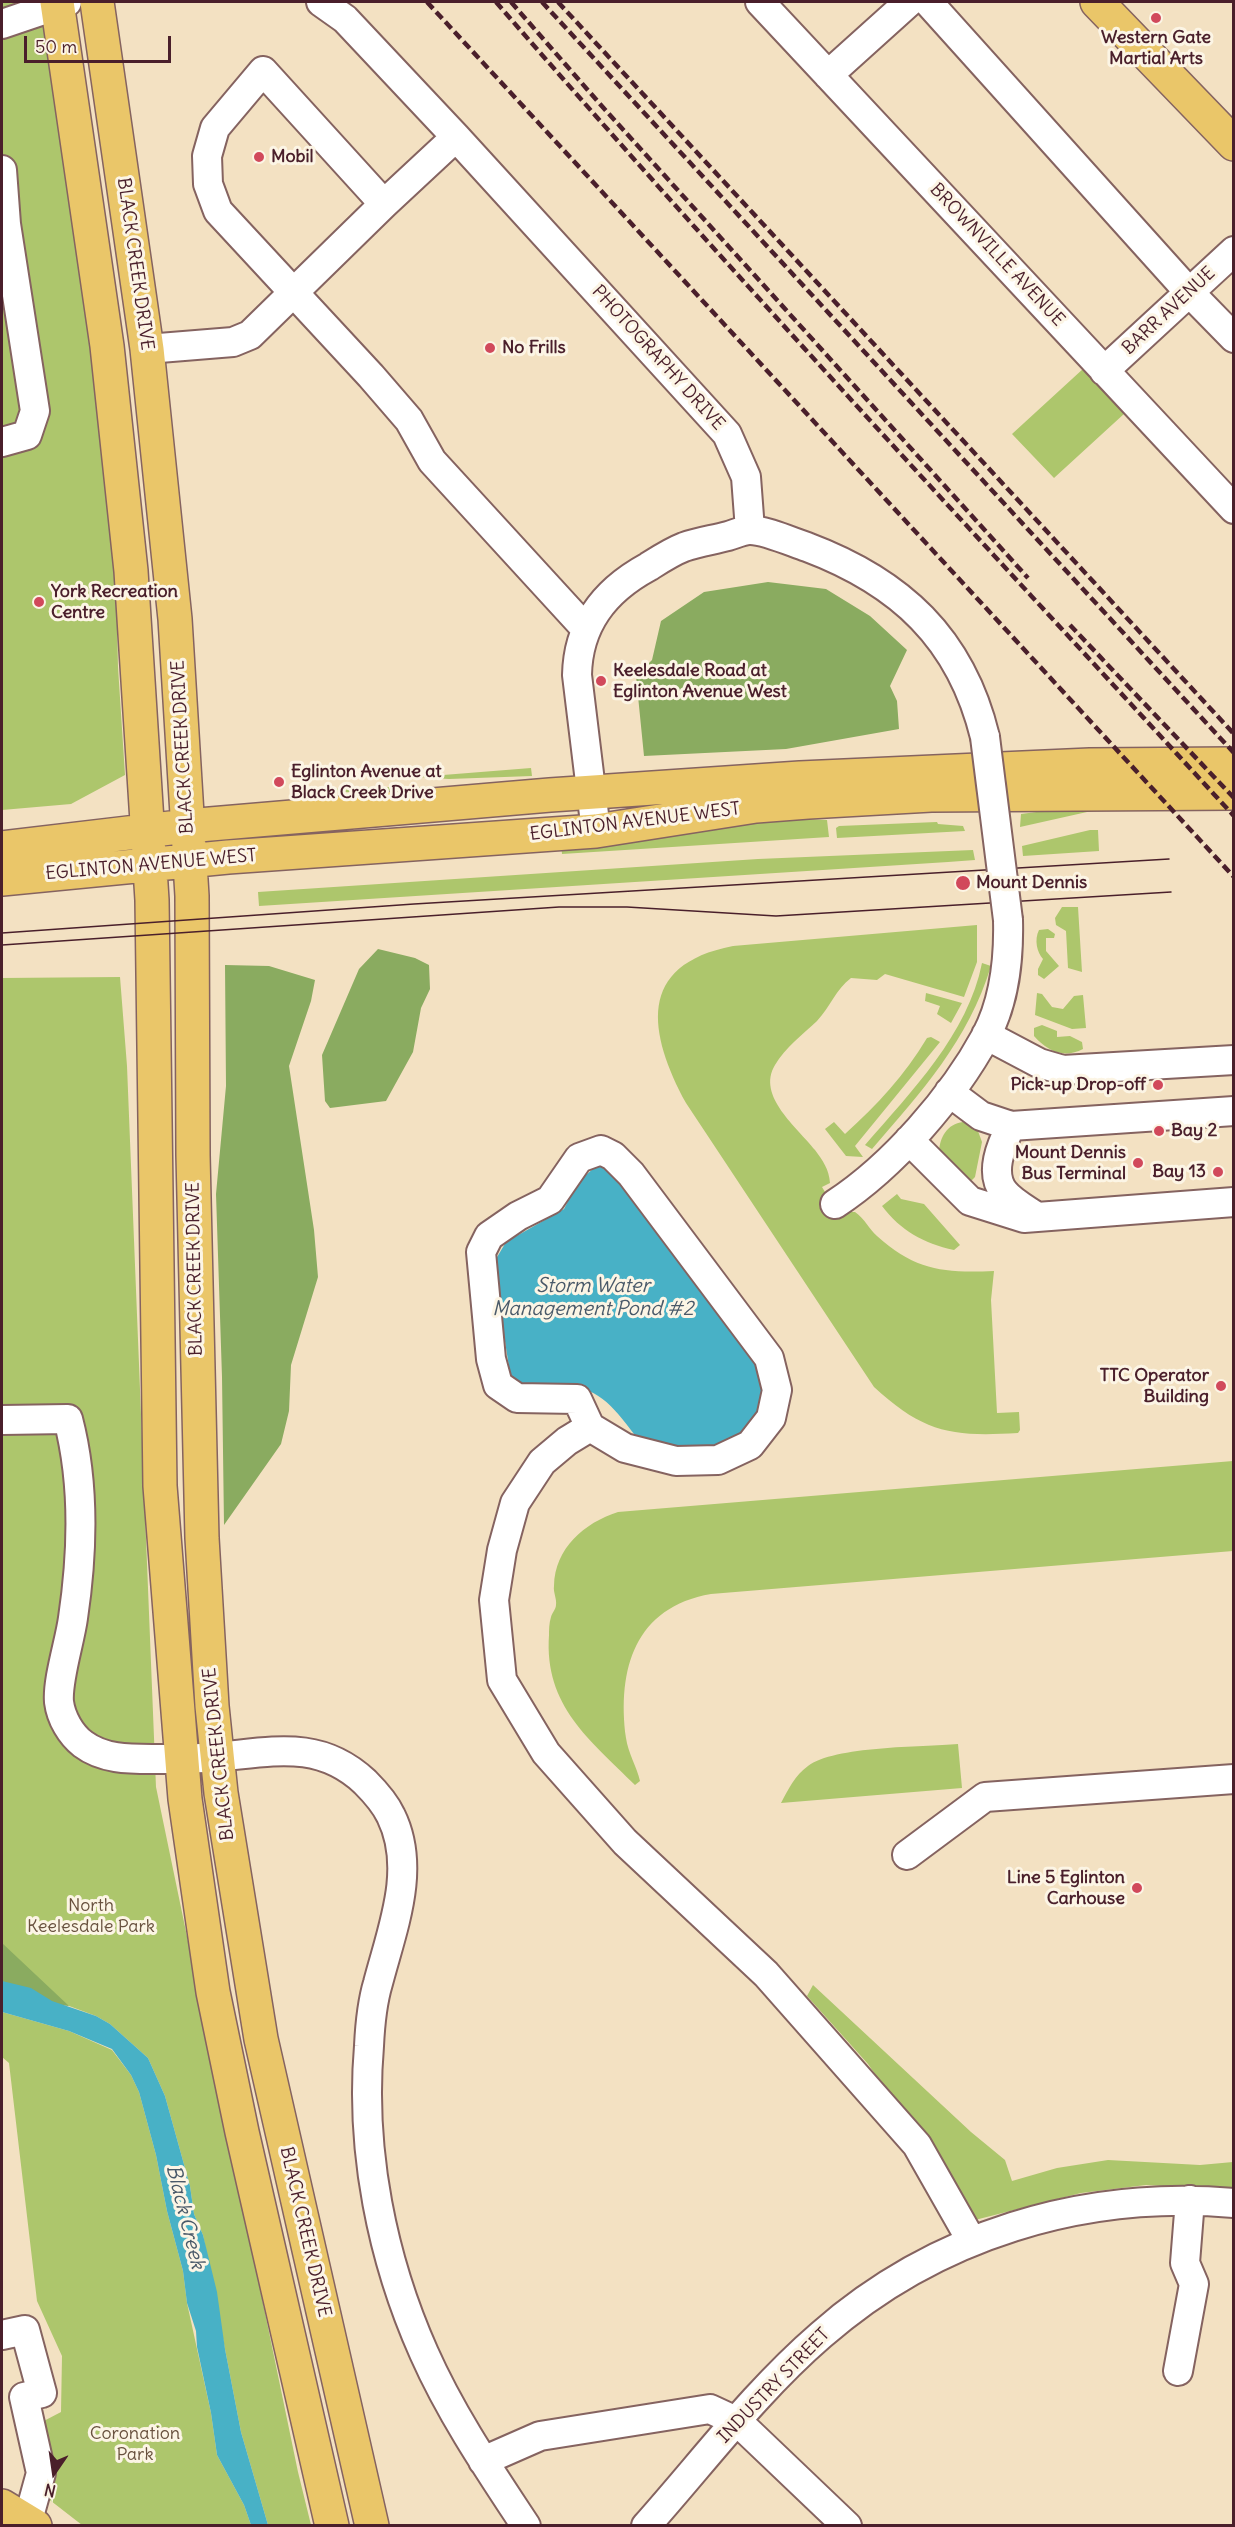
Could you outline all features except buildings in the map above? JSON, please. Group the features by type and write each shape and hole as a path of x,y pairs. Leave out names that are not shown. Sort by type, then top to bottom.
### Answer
{"main road":[{"name":"BLACK CREEK DRIVE","path":"97,2 147,348 175,619 192,904 193,1155 200,1479 217,1757 226,1828 261,2039 372,2526"},
{"path":"1097,2 1233,144"},
{"name":"BLACK CREEK DRIVE","path":"61,3 124,495 149,830 160,1486 185,1799 213,1992 242,2133 332,2526"},
{"name":"EGLINTON AVENUE WEST","path":"2,848 187,825 591,792 954,769 1233,764"},
{"name":"EGLINTON AVENUE WEST","path":"2,879 190,860 596,831 756,806 808,802 931,795 1233,793"}],"street":[{"name":"PHOTOGRAPHY DRIVE","path":"321,2 345,18 728,434 746,477 750,530"},
{"name":"BROWNVILLE AVENUE","path":"760,2 1233,510"},
{"path":"828,75 909,2"},
{"path":"928,2 1233,338"},
{"path":"2,24 61,3"},
{"path":"384,204 263,71 215,128 207,156 208,184 218,211 296,293 406,416 432,461 586,629"},
{"path":"147,348 241,340 250,335 456,137"},
{"path":"2,170 5,238 35,411 27,435 2,442"},
{"name":"BARR AVENUE","path":"1104,371 1233,251"},
{"path":"596,831 577,675 577,659 586,629 604,599 630,576 683,548 750,530 787,540 842,561 888,588 912,608 932,628 967,681 986,737 1008,920 1008,965 998,1005 986,1035 949,1092 909,1140 856,1190 835,1204"},
{"path":"986,1035 1039,1063 1063,1070 1233,1060"},
{"path":"949,1092 981,1116 1011,1126 1233,1111"},
{"path":"1011,1126 1000,1148 997,1175 1004,1192 1035,1217"},
{"path":"909,1140 970,1201 1024,1218 1233,1202"},
{"path":"601,1150 614,1156 631,1174 768,1358 777,1390 771,1418 750,1445 718,1460 676,1461 625,1448 590,1427 577,1399 517,1398 498,1385 491,1359 481,1252 489,1236 518,1216 550,1200 579,1158 601,1150"},
{"path":"2,1420 68,1419 78,1457 81,1558 73,1619 58,1698 65,1722 80,1743 95,1752 127,1759 217,1757 282,1750 318,1755 354,1773 371,1788 391,1816 403,1862 401,1890 376,1988 370,2036 367,2072 372,2161 394,2274 425,2354 483,2461 526,2526"},
{"path":"590,1427 567,1441 542,1462 515,1503 502,1550 494,1600 502,1680 546,1753 617,1833 766,1974 916,2145 971,2240"},
{"path":"907,1855 985,1797 1233,1779"},
{"path":"1178,2372 1194,2284 1185,2263 1190,2200"},
{"name":"INDUSTRY STREET","path":"646,2526 799,2355 839,2319 894,2281 971,2240 1032,2220 1077,2210 1132,2203 1190,2200 1233,2203"},
{"path":"2,2335 25,2330 42,2393 13,2399 41,2473 22,2517"},
{"path":"483,2461 540,2436 710,2409 738,2422 847,2526"}],"green space":[{"path":"2,2 38,2 53,61 115,533 118,667 125,775 71,804 2,810"},
{"path":"1084,368 1125,413 1054,478 1012,434"},
{"path":"768,582 826,589 870,616 907,650 890,686 897,701 899,729 786,749 644,756 636,676 652,660 661,621 704,592"},
{"path":"531,768 532,776 449,779 418,777"},
{"path":"352,787 471,787 425,793 340,792 308,795 308,792"},
{"path":"1067,808 1096,810 1020,827 1021,814"},
{"path":"764,817 827,820 829,837 562,854 561,844"},
{"path":"937,822 938,824 963,826 965,831 837,838 836,828 839,826"},
{"path":"1098,830 1099,851 1023,856 1022,846"},
{"path":"973,850 975,860 259,906 258,892 758,859"},
{"path":"1062,907 1078,907 1082,972 1068,968 1066,931 1056,925 1055,918"},
{"path":"977,925 977,962 964,997 885,974 877,980 851,978 841,987 817,1021 779,1059 771,1077 771,1088 782,1111 825,1165 830,1183 822,1187 840,1217 847,1212 855,1212 891,1248 918,1263 945,1270 994,1271 991,1300 997,1413 1019,1412 1020,1430 1018,1433 975,1434 940,1429 908,1414 874,1387 686,1103 664,1052 659,1028 659,1006 665,986 679,969 701,955 733,946"},
{"path":"1048,929 1055,934 1054,938 1046,938 1046,951 1059,966 1044,979 1038,975 1043,959 1036,942 1039,930"},
{"path":"378,949 415,958 429,965 430,989 421,1008 413,1052 386,1101 330,1108 325,1101 322,1055 359,969"},
{"path":"982,963 991,966 981,993 970,1018 942,1064 872,1149 865,1145 919,1083 951,1038 975,989"},
{"path":"225,965 269,966 315,980 311,1001 289,1066 314,1230 318,1277 291,1365 289,1411 281,1444 224,1525 216,1194 226,1086"},
{"name":"North Keelesdale Park","path":"120,977 127,1066 156,1787 298,2472 311,2525 268,2525 241,2432 203,2235 194,2214 190,2186 165,2096 148,2058 110,2024 96,2016 2,1981 2,978"},
{"path":"926,993 962,1003 951,1023 937,1014 940,1006 925,1001"},
{"path":"1037,993 1042,994 1052,1007 1063,1009 1074,996 1083,995 1086,1028 1072,1029 1035,1015"},
{"path":"1042,1025 1057,1031 1057,1037 1070,1036 1082,1042 1083,1049 1063,1053 1044,1046 1034,1036 1034,1028"},
{"path":"931,1037 940,1042 855,1146 863,1157 846,1156 825,1129 834,1122 845,1134 890,1089 927,1038"},
{"path":"963,1122 978,1131 982,1142 975,1177 968,1184 939,1152 945,1132 953,1125"},
{"path":"897,1194 901,1199 924,1204 960,1245 954,1250 943,1247 923,1240 905,1229 882,1206"},
{"path":"1233,1461 1233,1551 711,1594 685,1601 664,1612 648,1627 637,1645 629,1666 625,1688 626,1738 640,1781 635,1785 573,1720 554,1682 549,1660 549,1629 556,1606 554,1586 560,1560 566,1549 583,1530 618,1512"},
{"path":"958,1744 962,1788 781,1803 799,1774 820,1759 857,1751"},
{"path":"2,1943 69,2006 2,2000"},
{"path":"813,1985 971,2132 1005,2160 1012,2181 1057,2168 1108,2160 1200,2165 1233,2162 1233,2190 1146,2185 1081,2193 971,2221 923,2144 868,2064 807,1996"},
{"name":"Coronation Park","path":"2,2012 69,2031 112,2050 131,2075 139,2092 156,2155 167,2211 183,2271 187,2303 211,2413 217,2455 244,2505 251,2525 82,2525 42,2494 40,2423 61,2412 62,2356 37,2301 9,2063 2,2057"}],"water":[{"name":"Storm Water Management Pond #2","path":"604,1164 613,1172 659,1236 749,1345 769,1396 752,1427 736,1442 710,1448 641,1443 607,1402 589,1391 565,1387 523,1392 511,1380 493,1264 506,1242 564,1209 577,1183 595,1167"},
{"name":"Black Creek","path":"2,1981 31,1988 52,2001 96,2016 110,2024 148,2058 165,2096 190,2186 194,2214 203,2235 217,2292 241,2432 268,2525 251,2525 244,2505 217,2455 196,2331 187,2303 183,2271 167,2211 156,2155 139,2092 131,2075 112,2049 69,2031 2,2012"}],"tram line":[{"path":"2,933 414,904 1169,859"},
{"path":"2,945 559,907 627,907 776,916 1171,892"}],"railway":[{"path":"427,2 1234,877"},
{"path":"496,2 770,310 1234,816"},
{"path":"511,2 600,104 1028,578"},
{"path":"542,2 1234,753"},
{"path":"558,2 1234,734"},
{"path":"1070,625 1234,798"}],"place":[{"name":"Western Gate Martial Arts","path":"1156,18"},
{"name":"Mobil","path":"259,157"},
{"name":"No Frills","path":"490,348"},
{"name":"York Recreation Centre","path":"39,602"},
{"name":"Keelesdale Road at Eglinton Avenue West","path":"601,681"},
{"name":"Eglinton Avenue at Black Creek Drive","path":"279,782"},
{"name":"Mount Dennis","path":"963,883"},
{"name":"Pick-up Drop-off","path":"1158,1085"},
{"name":"Bay 2","path":"1159,1131"},
{"name":"Mount Dennis Bus Terminal","path":"1138,1163"},
{"name":"Bay 13","path":"1218,1172"},
{"name":"TTC Operator Building","path":"1221,1386"},
{"name":"Line 5 Eglinton Carhouse","path":"1137,1888"}]}
